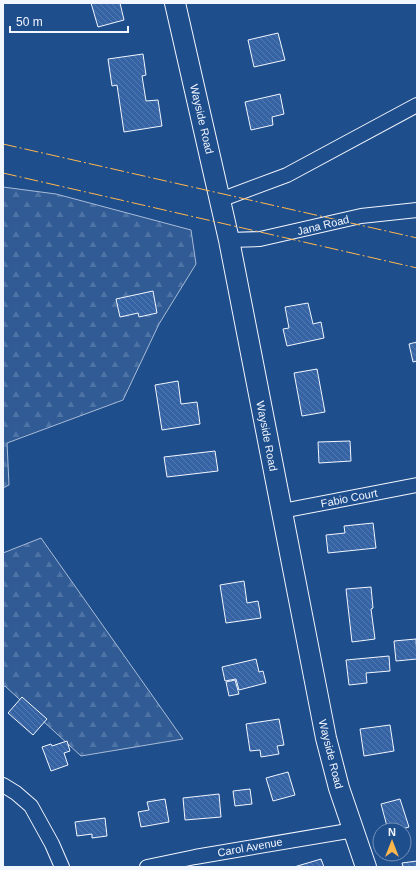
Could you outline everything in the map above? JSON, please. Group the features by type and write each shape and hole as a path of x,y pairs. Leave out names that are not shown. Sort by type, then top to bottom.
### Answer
{"street":[{"name":"Wayside Road","path":"175,3 220,200 326,738 339,788 366,867"},
{"path":"220,200 287,175 417,105"},
{"name":"Jana Road","path":"228,240 260,239 361,216 417,210"},
{"name":"Fabio Court","path":"282,511 417,485"},
{"path":"3,785 16,793 31,806 52,844 62,867"},
{"name":"Carol Avenue","path":"147,867 195,857 354,830"}],"green space":[{"path":"3,187 56,194 191,230 196,264 159,324 123,400 7,443 9,485 3,488"},
{"path":"41,538 183,739 81,756 5,686 3,687 3,553"}],"building":[{"path":"91,3 120,3 124,20 98,27"},
{"path":"278,33 285,60 254,67 248,40"},
{"path":"143,54 146,75 142,76 146,101 158,100 162,126 124,132 117,85 112,86 108,59"},
{"path":"280,94 284,114 272,117 273,125 251,130 245,102"},
{"path":"153,291 157,313 139,317 138,313 120,317 116,299"},
{"path":"308,303 313,324 321,322 324,338 287,346 283,329 289,328 285,307"},
{"path":"417,342 417,361 413,362 409,344"},
{"path":"317,369 325,412 302,416 294,373"},
{"path":"178,381 181,404 197,402 200,424 162,430 155,385"},
{"path":"350,441 351,461 319,463 318,442"},
{"path":"215,451 218,471 167,477 164,457"},
{"path":"373,523 376,548 328,553 326,535 345,533 344,526"},
{"path":"244,581 247,603 258,601 261,618 226,623 220,585"},
{"path":"371,587 373,608 371,609 375,639 352,642 346,589"},
{"path":"416,639 417,659 396,661 394,641"},
{"path":"389,656 390,671 366,673 367,683 349,685 346,660"},
{"path":"256,659 259,672 263,671 266,683 239,690 236,679 225,681 222,667"},
{"path":"235,680 239,694 229,696 226,682"},
{"path":"22,697 47,719 33,735 8,713"},
{"path":"279,719 284,745 277,746 279,754 261,757 260,750 250,751 246,724"},
{"path":"390,725 394,751 364,756 360,729"},
{"path":"67,741 70,751 64,753 68,765 51,771 42,747 51,744 52,746"},
{"path":"288,772 295,795 273,801 266,778"},
{"path":"250,789 252,804 235,806 233,791"},
{"path":"219,794 221,817 185,820 183,798"},
{"path":"165,799 169,822 141,827 138,812 149,810 147,802"},
{"path":"400,799 407,822 386,822 381,804"},
{"path":"105,818 107,836 92,838 92,834 77,836 75,822"},
{"path":"321,859 324,867 294,867"},
{"path":"417,861 417,867 403,867 402,863"}],"power":[{"path":"3,144 417,238"},
{"path":"3,173 417,268"}]}
